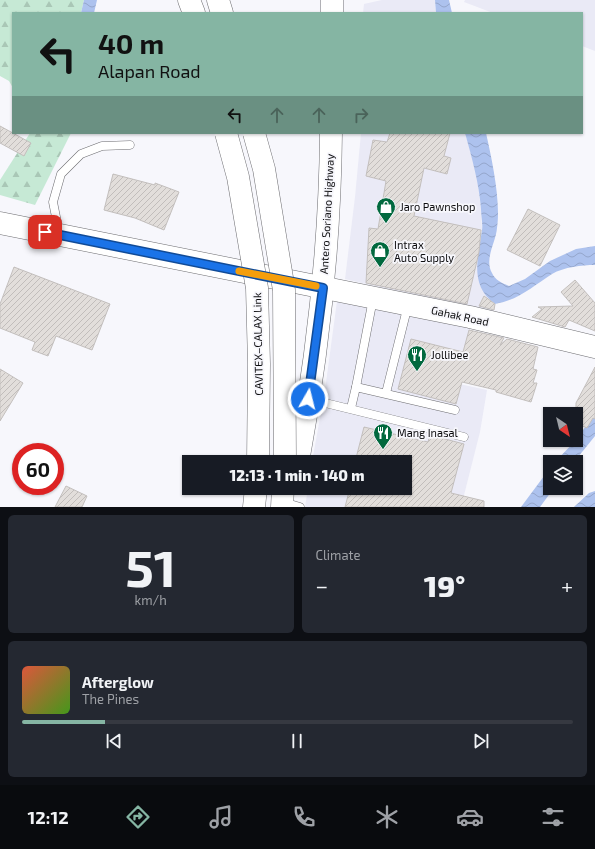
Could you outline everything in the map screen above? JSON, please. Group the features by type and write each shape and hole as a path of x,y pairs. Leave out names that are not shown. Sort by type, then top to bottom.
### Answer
{"main road":[{"path":"189,0 194,12"},
{"path":"218,0 222,12"},
{"path":"332,0 332,12"},
{"name":"CAVITEX–CALAX Link","path":"226,134 238,177 257,288 259,364 258,455"},
{"path":"254,134 264,169 284,290 285,455"},
{"name":"Antero Soriano Highway","path":"299,455 323,288 331,134"},
{"name":"Gahak Road","path":"0,223 470,317 595,347"},
{"path":"254,507 255,495"}],"lane":[{"path":"60,235 53,202 61,174 81,154 102,146 130,145"},
{"path":"351,408 374,298"},
{"path":"386,393 408,305"},
{"path":"356,387 455,410"},
{"path":"308,399 351,408 464,437"}],"shaded area":[{"path":"382,0 435,0 436,12 363,12 364,4"},
{"path":"465,0 595,0 595,51 583,46 583,12 490,12 464,2"},
{"path":"361,134 465,134 476,171 481,208 482,230 478,247 489,299 495,304 493,314 345,279"},
{"path":"337,301 470,328 455,383 487,390 480,432 461,507 305,507 307,495 412,495 412,455 313,455 325,390"}],"green space":[{"path":"0,0 84,0 81,12 12,12 12,86 9,81 0,76"},
{"path":"29,134 70,134 35,205 0,195 0,180"}],"water":[{"path":"84,0 97,0 94,12 81,12"},
{"path":"435,0 449,0 452,12 436,12"},
{"path":"465,134 486,134 491,155 498,206 497,228 489,262 495,278 509,286 525,279 550,261 576,249 595,246 595,265 584,265 562,270 552,274 519,296 495,304 487,297 478,280 477,270 482,228 479,190"},
{"path":"595,413 595,436 580,455 562,455 569,447 583,447 583,430"},
{"path":"543,477 543,495 549,495 540,507 521,507"},
{"path":"595,491 595,507 574,507 589,493"}],"pier":[{"path":"323,0 364,0 363,6 348,12 311,12 311,6"}],"building":[{"path":"0,126 12,134 31,143 24,156 0,143"},
{"path":"390,134 450,134 444,156 451,158 447,174 424,168 414,216 481,230 479,252 467,304 366,283 369,228 378,229 386,181 366,176 373,140 387,142"},
{"path":"113,174 155,185 155,183 179,192 164,230 135,218 104,210"},
{"path":"528,209 560,225 540,266 507,250"},
{"path":"14,267 110,304 92,350 56,336 48,356 32,350 35,342 0,328 0,304"},
{"path":"575,280 595,303 595,331 569,320 565,327 532,317 542,309 538,307 573,306 561,292"},
{"path":"484,296 495,304 494,310 479,306"},
{"path":"469,330 504,338 500,345 507,339 538,347 533,369 537,370 533,383 537,383 531,402 496,392 496,390 462,382 456,404 398,389 411,339 463,352"},
{"path":"595,367 595,419 593,418 587,428 583,426 583,407 576,407 576,403"},
{"path":"0,369 23,383 0,421"},
{"path":"364,427 428,442 430,435 464,444 451,493 484,501 484,507 345,507 348,495 412,495 412,455 357,455"},
{"path":"66,486 87,496 82,507 55,507 61,495 64,495"}],"slow traffic":[{"path":"239,271 316,286"}],"place":[{"name":"Jaro Pawnshop","path":"386,224"},
{"name":"Intrax Auto Supply","path":"380,268"},
{"name":"Jollibee","path":"417,372"},
{"name":"Mang Inasal","path":"383,450"}],"route":[{"path":"45,232 323,288 320,320 308,399"}]}
